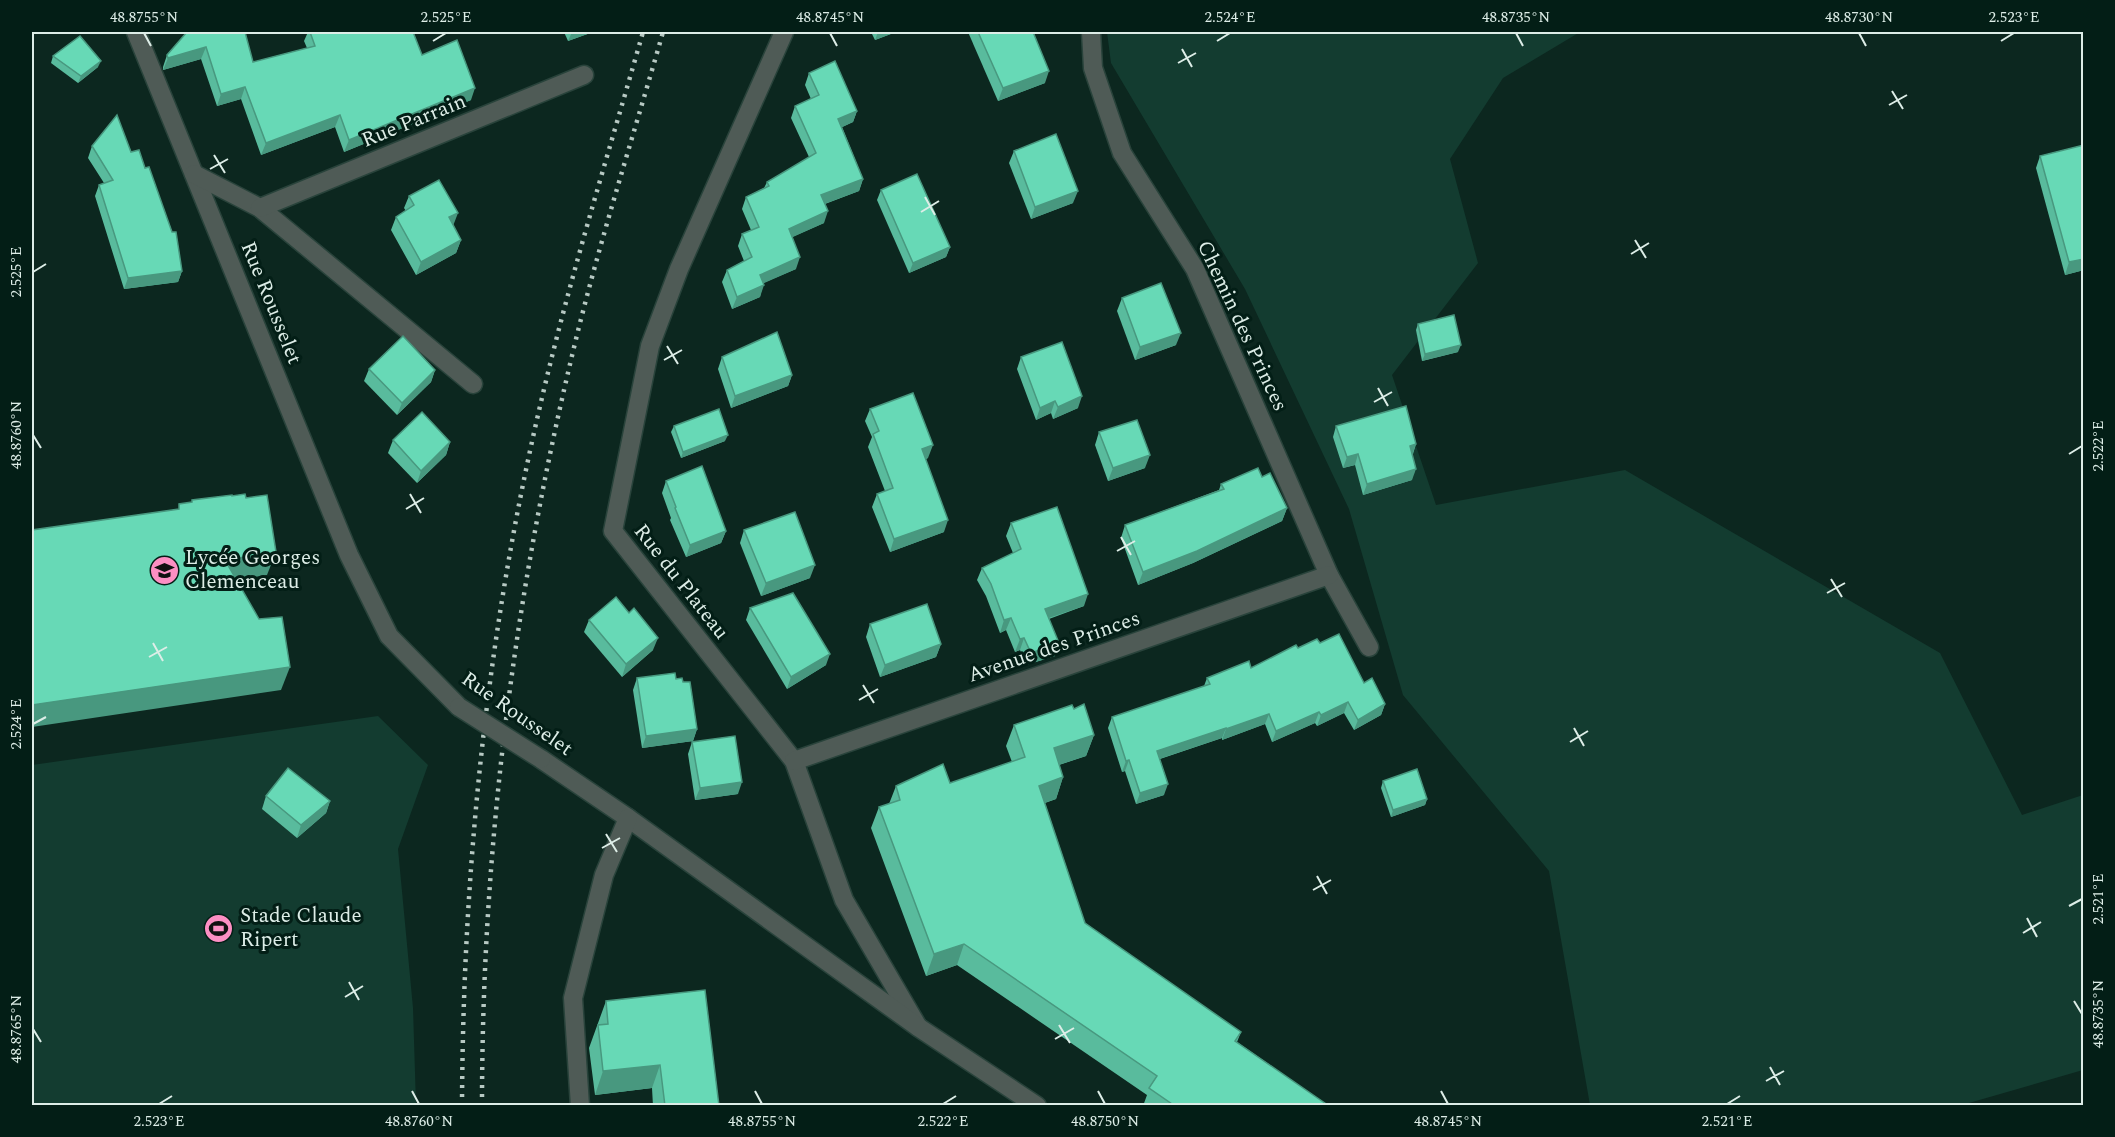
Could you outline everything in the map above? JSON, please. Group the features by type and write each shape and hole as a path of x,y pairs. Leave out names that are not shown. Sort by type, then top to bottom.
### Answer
{"street":[{"name":"Rue Rousselet","path":"136,32 349,555 389,636 459,707 628,818 918,1027 1037,1106"},
{"name":"Rue du Plateau","path":"784,32 679,269 650,346 612,531 794,761 844,900 918,1027"},
{"name":"Chemin des Princes","path":"1091,32 1093,68 1122,153 1195,269 1329,575 1369,647"},
{"name":"Rue Parrain","path":"260,208 584,75"},
{"name":"Rue Rousselet","path":"194,174 260,208 473,384"},
{"name":"Avenue des Princes","path":"794,761 1329,575"},
{"path":"580,1106 573,998 604,874 628,818"}],"green space":[{"path":"1107,32 1580,32 1503,78 1450,159 1478,263 1392,375 1436,505 1625,470 1940,653 2022,815 2083,795 2083,1070 1962,1105 1590,1105 1549,871 1403,695 1349,509 1245,289 1111,63"},
{"name":"Stade Claude Ripert","path":"378,716 428,765 398,849 413,1008 416,1105 32,1105 32,765"}],"building":[{"path":"187,32 245,32 253,62 315,46 310,32 413,32 422,55 457,40 475,88 349,140 340,115 266,143 245,87 221,94 206,47 168,58 167,55"},
{"path":"978,32 1033,32 1049,71 1003,88"},
{"path":"80,36 101,61 81,76 53,56"},
{"path":"835,61 857,111 838,119 863,179 821,195 828,211 789,229 800,257 760,275 764,285 737,297 727,270 752,257 742,234 759,227 746,197 769,186 767,182 816,153 795,106 819,95 809,73"},
{"path":"117,115 131,152 139,150 145,168 149,167 172,232 176,232 182,271 128,278 99,185 113,180 92,146"},
{"path":"1056,134 1078,191 1035,207 1014,151"},
{"path":"2084,145 2084,259 2069,262 2040,156"},
{"path":"917,174 950,247 913,263 881,190"},
{"path":"439,180 458,213 449,217 461,240 421,262 396,217 414,205 409,196"},
{"path":"1161,283 1181,333 1140,347 1122,298"},
{"path":"1454,315 1461,345 1425,354 1418,324"},
{"path":"777,332 792,375 735,396 722,357"},
{"path":"403,336 435,370 402,403 369,369"},
{"path":"1062,342 1082,396 1058,407 1055,401 1040,408 1021,357"},
{"path":"913,393 933,445 922,449 948,520 894,539 877,494 893,488 873,434 879,431 870,409"},
{"path":"1406,406 1416,444 1410,446 1416,469 1367,484 1358,454 1347,457 1336,426"},
{"path":"719,409 728,435 683,452 674,426"},
{"path":"422,412 450,442 421,471 393,440"},
{"path":"1137,420 1150,455 1113,468 1099,432"},
{"path":"702,466 726,531 690,545 666,481"},
{"path":"1258,468 1262,477 1270,473 1287,508 1197,551 1143,572 1125,525 1224,489 1221,484"},
{"path":"245,494 246,498 267,495 276,552 225,560 259,619 282,617 290,667 32,705 32,530 179,509 179,504 192,502 192,500"},
{"path":"1057,507 1088,594 1045,609 1059,643 1031,653 1024,638 1020,639 1011,618 1004,620 991,584 982,568 1021,549 1011,523"},
{"path":"795,512 815,565 766,583 744,530"},
{"path":"793,593 830,654 791,677 750,608"},
{"path":"616,597 629,613 634,608 658,638 626,664 589,620"},
{"path":"927,604 941,644 885,665 870,624"},
{"path":"1339,634 1364,683 1372,678 1385,704 1358,720 1348,702 1321,715 1319,712 1276,731 1269,714 1157,751 1168,784 1140,793 1129,760 1126,761 1112,717 1210,684 1207,678 1249,661 1251,668 1296,645 1298,648 1317,639 1320,643"},
{"path":"675,673 676,679 682,678 683,682 690,682 697,729 646,736 637,678"},
{"path":"1084,704 1094,735 1054,748 1063,777 1039,786 1085,923 1241,1032 1235,1041 1329,1106 1175,1106 1149,1088 1157,1076 964,944 934,954 879,807 900,800 896,786 943,764 950,783 1025,757 1014,725 1072,705 1074,709"},
{"path":"735,736 742,782 700,788 692,742"},
{"path":"288,768 330,801 301,825 266,796"},
{"path":"1417,769 1427,799 1393,810 1383,781"},
{"path":"705,990 719,1106 665,1106 660,1065 603,1071 598,1025 608,1024 606,1001"}],"railway":[{"path":"462,1106 463,1017 473,840 482,752 506,576 522,489 552,355 643,32"},
{"path":"482,1106 483,1012 488,917 495,824 517,637 533,544 571,360 603,236 663,32"}],"place":[{"name":"Lycée Georges Clemenceau","path":"164,570"},
{"name":"Stade Claude Ripert","path":"219,928"}]}
